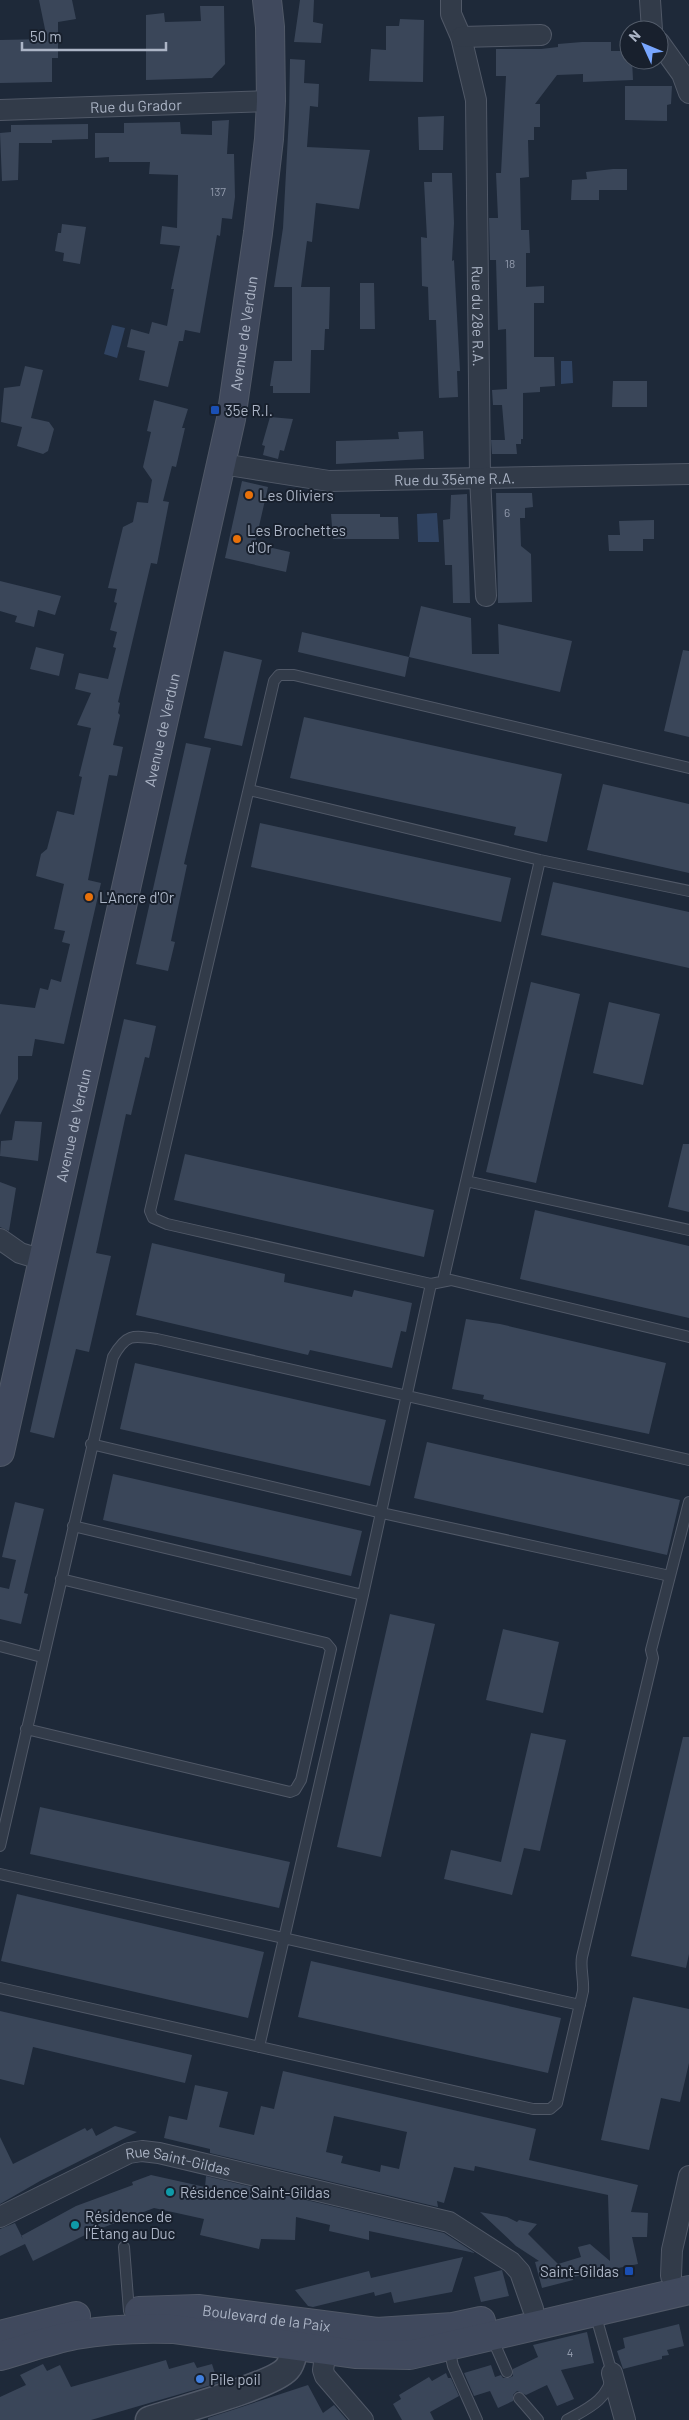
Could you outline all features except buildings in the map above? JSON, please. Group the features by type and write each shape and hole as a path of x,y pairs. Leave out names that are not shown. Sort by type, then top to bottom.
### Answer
{"main road":[{"name":"Avenue de Verdun","path":"0,1452 222,464 258,233 271,101 270,27 267,0"},
{"path":"536,2317 595,2312 683,2279"},
{"path":"536,2317 683,2279"},
{"name":"Boulevard de la Paix","path":"0,2334 73,2317 129,2311 198,2309 295,2333 326,2350 374,2355 410,2355 497,2336 536,2317"},
{"name":"Boulevard de la Paix","path":"0,2356 73,2336 124,2329 295,2333 413,2331 453,2328 536,2317"}],"street":[{"name":"Rue du 28e R.A.","path":"451,0 451,14 460,37 476,100 480,478 486,596"},
{"path":"650,0 651,20"},
{"path":"460,37 542,35"},
{"path":"669,56 682,74 689,93"},
{"name":"Rue du Grador","path":"0,110 271,101"},
{"name":"Rue du 35ème R.A.","path":"222,464 329,481 689,474"},
{"path":"0,1239 20,1253 43,1260"},
{"name":"Rue Saint-Gildas","path":"0,2217 128,2153 142,2151 159,2153 450,2222 511,2262 520,2272 536,2317"},
{"path":"683,2279 672,2250 689,2176"},
{"path":"149,2420 266,2382 287,2368 295,2333"},
{"path":"326,2350 323,2370 325,2376 333,2388 345,2398 364,2420"},
{"path":"612,2373 625,2420"}],"lane":[{"path":"689,768 283,673 274,681 150,1212 153,1218 167,1224 431,1284 451,1280 689,1337"},
{"path":"249,790 540,860 689,891"},
{"path":"443,1281 540,860"},
{"path":"466,1181 689,1230"},
{"path":"259,2047 364,1595 405,1396 431,1284"},
{"path":"0,1846 91,1444 113,1357 121,1344 129,1337 139,1336 157,1339 689,1460"},
{"path":"91,1444 382,1513 670,1576"},
{"path":"0,1988 533,2109 550,2109 557,2103 580,2005 584,1977 581,1965 582,1957 653,1658 651,1650 689,1502"},
{"path":"73,1526 364,1595"},
{"path":"26,1729 290,1792 295,1790 301,1780 331,1649 326,1643 61,1580"},
{"path":"0,1646 42,1657"},
{"path":"0,1874 580,2005"},
{"path":"124,2247 129,2311"},
{"path":"567,2420 598,2402 611,2382 612,2373 595,2312"},
{"path":"497,2336 507,2372"},
{"path":"448,2347 453,2366 477,2420"},
{"path":"519,2398 538,2420"}],"water":[{"path":"112,325 125,328 117,358 104,354"},
{"path":"561,361 572,361 573,383 561,384"},
{"path":"437,513 439,542 418,542 417,514"}],"place":[{"name":"35e R.I.","path":"215,410"},
{"name":"Les Oliviers","path":"249,495"},
{"name":"Les Brochettes d'Or","path":"237,539"},
{"name":"L'Ancre d'Or","path":"89,897"},
{"name":"Résidence Saint-Gildas","path":"170,2192"},
{"name":"Résidence de l'Étang au Duc","path":"75,2225"},
{"name":"Saint-Gildas","path":"629,2271"},
{"name":"Pile poil","path":"200,2379"}]}
